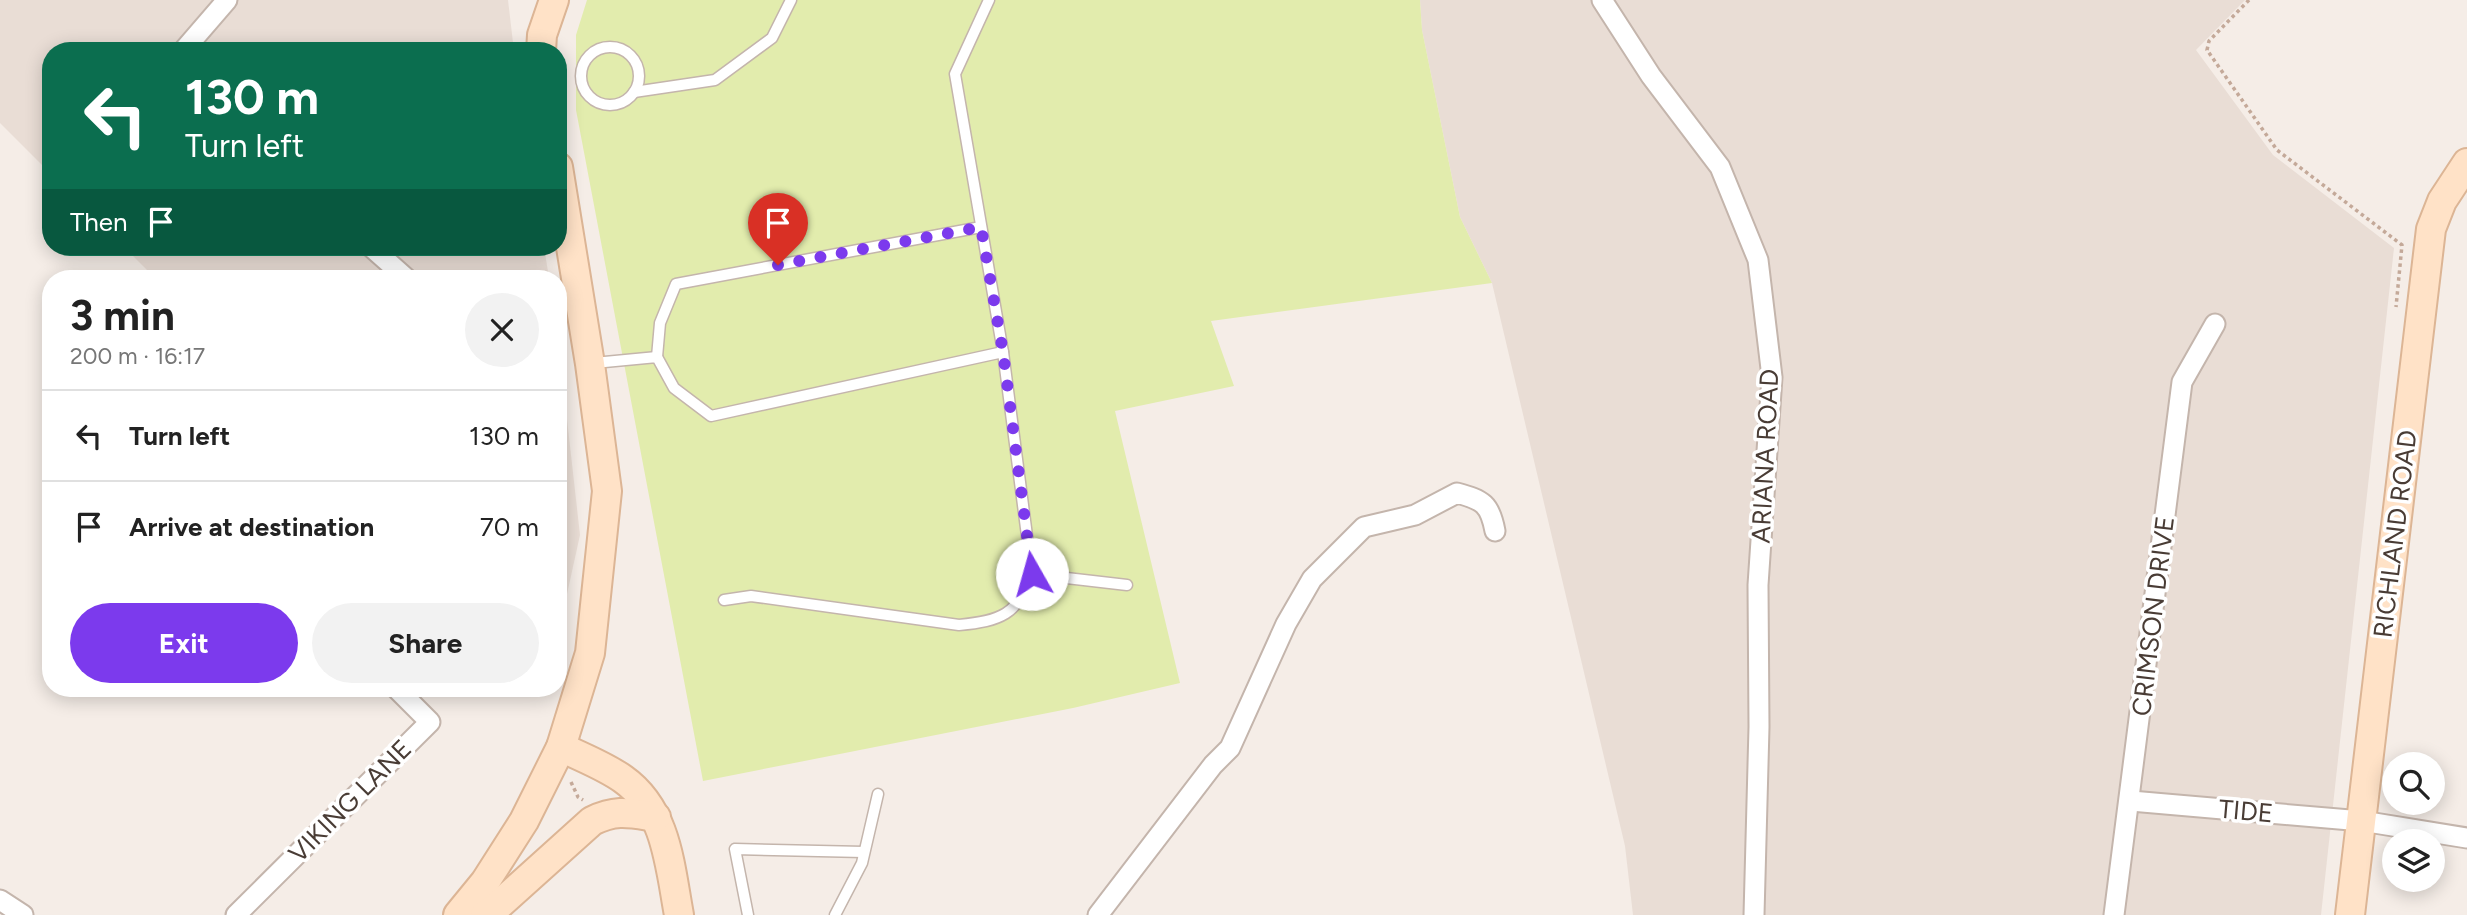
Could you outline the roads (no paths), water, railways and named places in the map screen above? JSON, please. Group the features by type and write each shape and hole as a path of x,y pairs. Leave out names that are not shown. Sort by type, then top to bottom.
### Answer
{"main road":[{"path":"542,42 554,0"},
{"name":"RICHLAND ROAD","path":"2350,915 2431,229 2442,201 2464,173"},
{"path":"458,915 485,882 524,821 561,747 590,653 607,491 567,222"},
{"path":"561,747 623,778 641,795 656,817 664,838 679,915"},
{"path":"485,915 592,821 608,813 656,817"}],"street":[{"path":"191,42 227,0"},
{"name":"ARIANA ROAD","path":"1602,0 1651,76 1720,167 1758,260 1772,377 1758,584 1759,727 1754,915"},
{"path":"381,256 397,270"},
{"name":"CRIMSON DRIVE","path":"2115,915 2182,382 2215,324"},
{"path":"1098,915 1213,765 1230,748 1286,624 1312,579 1364,527 1415,515 1457,493 1479,499 1492,514 1495,531"},
{"name":"VIKING LANE","path":"236,915 430,722 405,697"},
{"name":"TIDE","path":"2130,801 2362,821 2467,838"},
{"path":"0,900 23,915"}],"lane":[{"path":"634,92 639,74 637,65 626,51 600,48 586,59 581,76 582,84 592,98 609,104 618,103 634,92 715,80 772,38 791,0"},
{"path":"724,600 751,596 959,625 986,623 1012,612 1026,592 1032,574 1003,352 955,74 989,0"},
{"path":"981,227 676,284 660,323 657,357 674,388 711,415 1003,352"},
{"path":"590,364 657,357"},
{"path":"1032,574 1127,585"},
{"path":"835,915 862,863 878,794"},
{"path":"748,915 735,849 864,852"}]}
